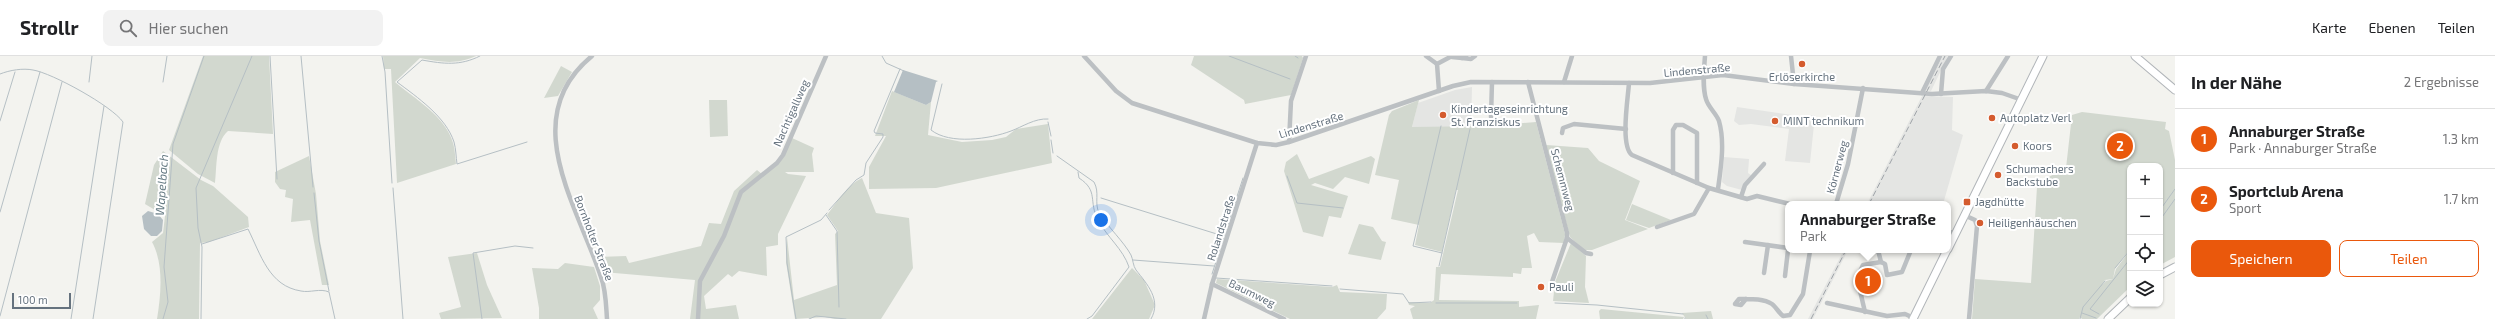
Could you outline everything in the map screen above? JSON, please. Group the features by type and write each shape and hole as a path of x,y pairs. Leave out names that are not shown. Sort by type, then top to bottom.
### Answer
{"main road":[{"path":"1951,243 2043,56"},
{"path":"2135,56 2175,90"},
{"path":"1914,318 1946,253"},
{"path":"2163,273 2175,267"},
{"path":"2108,319 2127,301"}],"street":[{"name":"Bornholter Straße","path":"592,56 574,74 562,94 555,133 572,206 592,250 602,279 607,319"},
{"name":"Nachtigallweg","path":"698,319 700,280 724,236 734,206 741,192 777,163 783,155 826,56"},
{"name":"Lindenstraße","path":"1084,56 1116,91 1132,103 1257,143 1276,145 1289,142 1439,91 1471,82 1629,83 1664,82 1704,77 1737,76 1794,84 1922,93 1941,94 1986,91 2002,93 2022,100"},
{"path":"1289,142 1291,101 1306,56"},
{"path":"1426,56 1437,64 1439,91"},
{"path":"1437,64 1452,56 1471,59 1475,56"},
{"path":"1564,82 1572,56"},
{"path":"1705,56 1704,77 1706,100 1719,120 1721,147 1718,189"},
{"path":"1791,56 1794,84"},
{"path":"1922,93 1940,56"},
{"path":"1941,94 1943,69 1951,56"},
{"path":"1986,91 2008,56"},
{"path":"1492,82 1492,117"},
{"name":"Schemmweg","path":"1528,82 1567,238"},
{"path":"1629,83 1626,129 1629,152 1709,188 1718,189 1741,197 1747,198 1757,196 1785,203"},
{"name":"Körnerweg","path":"1837,201 1848,164 1863,88"},
{"path":"1562,133 1563,128 1574,124 1626,129"},
{"path":"1673,173 1674,130 1676,125 1683,125 1697,133 1697,183"},
{"name":"Rolandstraße","path":"1204,319 1212,284 1257,143"},
{"path":"1741,197 1745,185 1764,164"},
{"path":"1657,227 1694,214 1709,188"},
{"path":"1965,213 1975,220 1977,226 1969,319"},
{"path":"1951,232 1956,233"},
{"path":"1552,282 1567,238 1586,253 1591,254"},
{"path":"1745,242 1785,248"},
{"path":"1764,273 1768,245"},
{"path":"1784,276 1787,253"},
{"path":"1746,299 1770,302 1783,316 1790,315 1803,294 1810,253"},
{"path":"1879,253 1881,262 1885,264 1887,275 1902,272 1910,253"},
{"path":"1865,312 1857,278 1863,265 1881,262"},
{"name":"Baumweg","path":"1212,284 1284,319"},
{"path":"1827,303 1887,316 1905,314 1914,318"}],"shaded area":[{"path":"203,56 269,56 273,134 228,131 219,148 215,183 198,174 169,150"},
{"path":"383,56 476,56 455,62 420,58 395,82 436,116 443,124 453,143 456,164 397,183 391,69 384,69"},
{"path":"1194,56 1302,56 1303,58 1291,95 1245,104 1244,100 1191,65"},
{"path":"1943,56 1948,56 1931,91 1925,90"},
{"path":"561,66 572,72 558,96 544,98"},
{"path":"903,70 938,81 936,82 931,102 926,105 894,92"},
{"name":"Kindertageseinrichtung St. Franziskus","path":"1472,87 1471,127 1412,127 1418,103 1455,90"},
{"path":"892,91 926,105 931,102 928,135 962,142 992,140 1006,137 1016,129 1048,124 1052,163 936,188 869,189 869,167 886,136 875,136"},
{"path":"1922,96 1953,97 1952,130 1963,135 1944,201 1869,201"},
{"path":"709,100 727,100 728,136 710,137"},
{"path":"1419,100 1412,127 1488,126 1536,122 1565,234 1564,243 1539,242 1534,233 1527,236 1532,268 1522,268 1521,274 1513,273 1513,277 1441,274 1439,300 1519,301 1519,307 1539,305 1536,319 1413,319 1410,309 1415,306 1409,305 1408,302 1430,303 1434,300 1436,267 1440,267 1458,190 1456,190 1442,252 1415,245 1419,225 1391,219 1399,180 1375,175 1389,115 1392,111"},
{"path":"1737,107 1799,116 1815,115 1810,163 1785,161 1789,129 1751,124 1739,125 1734,121"},
{"path":"2082,112 2166,122 2165,129 2169,131 2175,160 2175,257 2163,263 2163,163 2127,163 2127,253 2115,269 2113,279 2116,269 2127,254 2127,290 2097,319 2082,319 2080,317 2079,319 1972,319 1975,279 2031,283 2037,187 2041,181 2066,168 2072,115"},
{"path":"792,138 814,148 812,154 814,172 785,172 788,174 806,176 778,234 778,245 766,247 767,276 739,271 732,277 728,274 704,296 706,309 736,305 739,319 690,319 695,280 603,272 598,257 626,256 629,263 701,246 709,223 721,224 734,191 757,170 763,175 778,163"},
{"path":"1546,145 1588,148 1599,161 1640,181 1625,220 1648,229 1592,250 1584,250 1570,237"},
{"path":"163,151 201,180 213,186 248,217 249,227 209,242 200,243 199,319 157,319 160,300 160,270 156,251 152,242 163,233 165,216 145,204 154,165"},
{"path":"1297,154 1309,179 1371,156 1375,159 1369,184 1345,177 1333,189 1315,183 1311,185 1348,196 1341,218 1329,216 1323,237 1303,232 1284,171 1286,162"},
{"path":"309,156 316,194 320,241 329,285 322,285 310,220 291,222 293,199 285,197 286,190 280,189 275,182 275,172"},
{"path":"1724,157 1749,159 1748,173 1752,176 1742,190 1727,186 1722,182"},
{"path":"862,178 876,213 909,218 913,268 881,319 835,319 825,317 795,319 786,262 787,237 794,300 837,285 835,234 838,231 827,215 847,189"},
{"path":"1632,204 1671,220 1649,228 1626,220"},
{"path":"148,211 158,214 163,220 162,231 157,236 151,236 144,229 142,216"},
{"path":"1359,224 1373,227 1382,241 1386,242 1381,260 1348,254"},
{"path":"1571,243 1586,256 1585,287 1589,303 1553,301 1555,282"},
{"path":"477,253 487,285 502,318 441,319 439,313 461,307 448,257"},
{"path":"1842,253 1846,253 1813,319 1808,319"},
{"path":"565,263 594,267 600,286 600,300 593,308 598,319 539,319 539,308 532,268 558,269"},
{"path":"1866,267 1871,267 1875,287 1865,289 1862,275"},
{"path":"1132,268 1144,280 1155,305 1149,319 1092,319"},
{"path":"1217,279 1332,287 1337,285 1340,292 1387,294 1386,309 1377,319 1290,319 1216,283"},
{"path":"1601,309 1684,317 1683,319 1600,319 1599,311"},
{"path":"1711,311 1713,319 1686,319 1682,313"}],"waterway":[{"path":"89,82 92,56"},
{"path":"163,82 167,56"},
{"name":"Wapelbach","path":"163,319 168,302 164,267 173,144 204,56"},
{"path":"201,319 202,247 198,228 196,188 252,56"},
{"path":"270,56 277,179"},
{"path":"301,56 313,187"},
{"path":"382,56 385,72 392,183"},
{"path":"480,56 459,63 422,60 397,82 430,108 445,124 454,142 457,164 527,142"},
{"path":"882,56 886,63 904,71"},
{"path":"1229,56 1290,79"},
{"path":"0,74 21,69 42,72 95,99 117,115 123,122 93,319"},
{"path":"829,210 856,180 864,175 866,163 883,137 883,134 875,133 874,131 900,69"},
{"path":"0,121 15,72"},
{"path":"0,212 40,72"},
{"path":"0,316 62,82"},
{"path":"942,84 931,130 939,135 959,139 981,138 1002,134 1038,120 1048,119"},
{"path":"71,319 104,106"},
{"path":"1048,122 1051,136"},
{"path":"1441,126 1413,246 1442,253"},
{"path":"1439,266 1470,129"},
{"path":"1051,140 1053,153"},
{"path":"1057,156 1094,182 1097,190 1097,205 1099,213 1128,250 1135,268 1152,293 1155,305 1151,319"},
{"path":"1078,172 1079,178 1089,187 1098,220 1123,254 1129,267 1092,316 1087,319"},
{"path":"1287,176 1297,203 1343,208"},
{"path":"1212,274 1243,178"},
{"path":"393,188 403,319"},
{"path":"2163,206 2175,189"},
{"path":"314,193 319,241 329,291"},
{"path":"1101,198 1220,235"},
{"path":"2163,216 2175,199"},
{"path":"796,319 787,263 786,237 821,220 827,213"},
{"path":"826,215 837,231 839,307"},
{"path":"202,244 248,229 267,268 281,283 290,288 301,291 322,290 329,292 335,319"},
{"path":"482,319 473,253 515,246 533,248"},
{"path":"2115,268 2127,254"},
{"path":"1133,260 1214,266"},
{"path":"2099,314 2090,309 2127,263"},
{"path":"1216,278 1332,286"},
{"path":"2080,319 2083,307 2105,281"},
{"path":"1340,289 1403,294 1409,303 1431,302"},
{"path":"1436,303 1517,303"},
{"path":"1555,303 1597,305 1683,314"},
{"path":"2082,313 2096,318"},
{"path":"1706,315 1708,319"},
{"path":"809,319 816,316 846,319"}],"railway":[{"path":"1871,201 1945,56"},
{"path":"1811,319 1844,253"}],"place":[{"name":"Erlöserkirche","path":"1802,64"},
{"name":"Kindertageseinrichtung St. Franziskus","path":"1443,115"},
{"name":"Autoplatz Verl","path":"1992,118"},
{"name":"MINT technikum","path":"1775,121"},
{"name":"Koors","path":"2015,146"},
{"name":"Sportclub Arena","path":"2120,146"},
{"name":"Schumachers Backstube","path":"1998,175"},
{"name":"Jagdhütte","path":"1967,202"},
{"name":"Heiligenhäuschen","path":"1980,223"},
{"name":"Annaburger Straße","path":"1868,281"},
{"name":"Pauli","path":"1541,287"}]}
